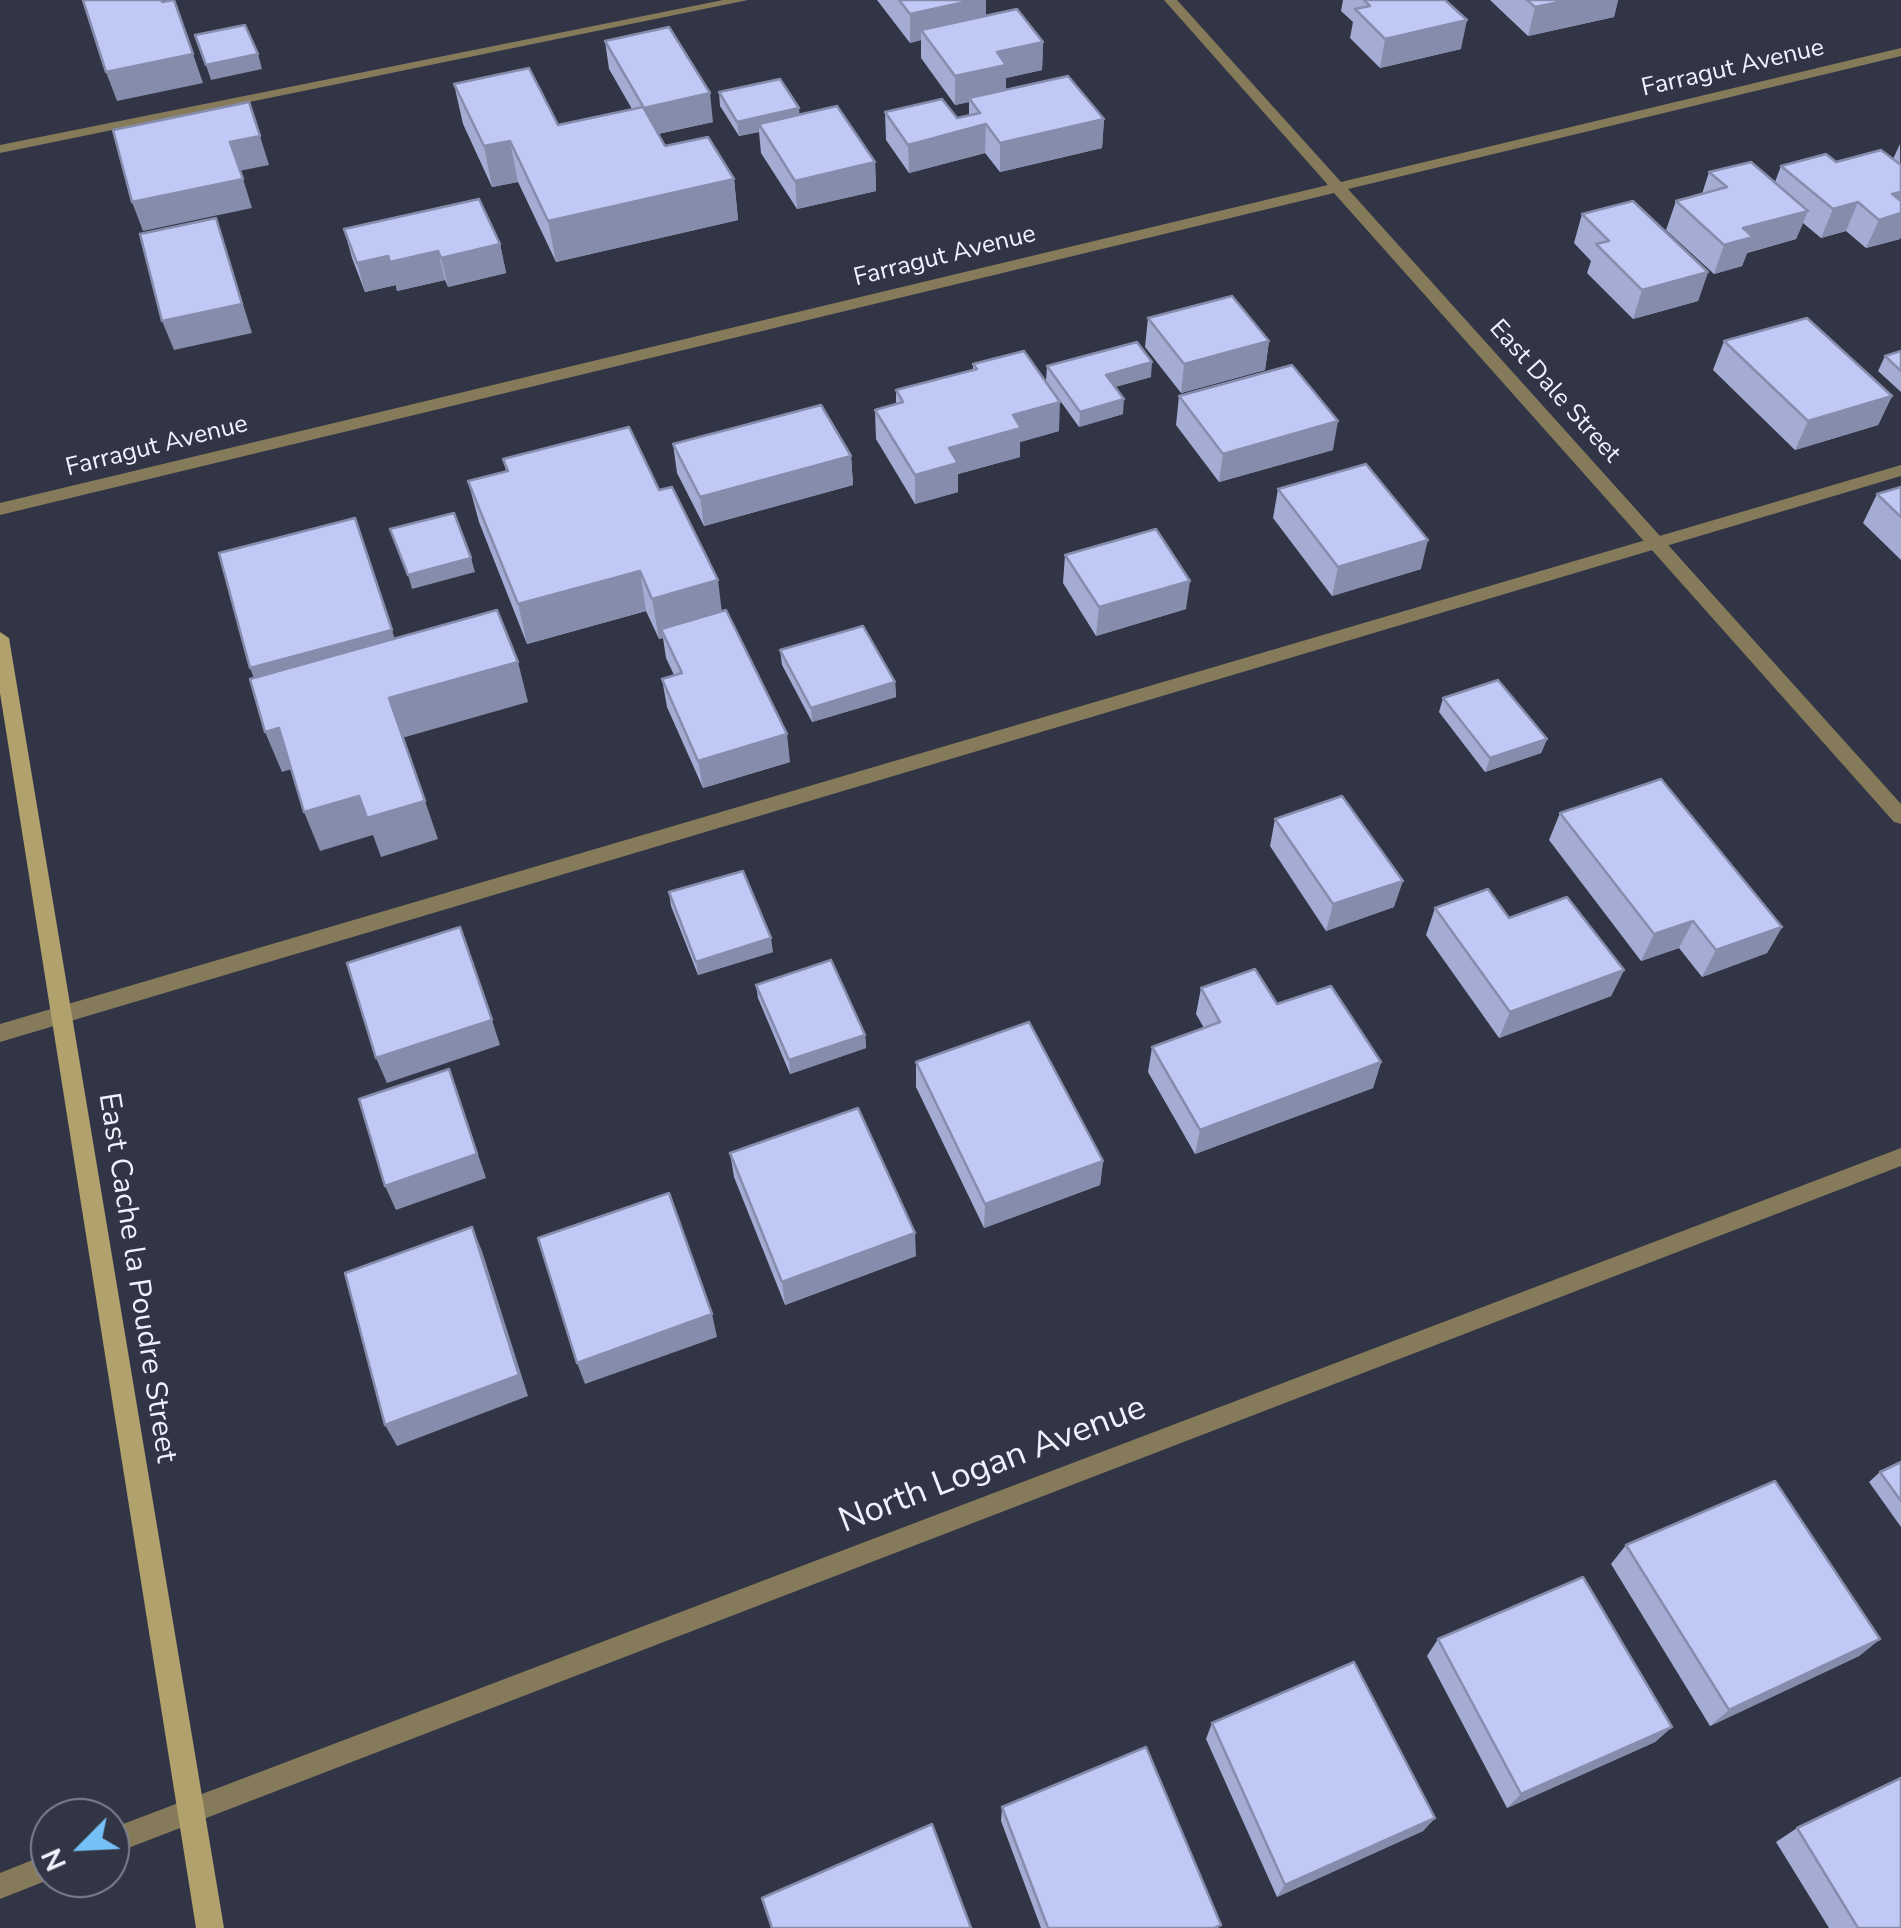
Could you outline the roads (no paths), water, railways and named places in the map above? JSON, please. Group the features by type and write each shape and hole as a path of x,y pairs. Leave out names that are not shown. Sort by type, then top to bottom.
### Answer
{"street":[{"path":"0,149 742,0"},
{"name":"East Dale Street","path":"1170,0 1901,817"},
{"name":"Farragut Avenue","path":"0,509 1901,52"},
{"path":"0,1033 1901,470"},
{"name":"East Cache la Poudre Street","path":"0,638 210,1928"},
{"name":"North Logan Avenue","path":"130,1834 1901,1157"},
{"path":"0,1886 30,1874"}]}
